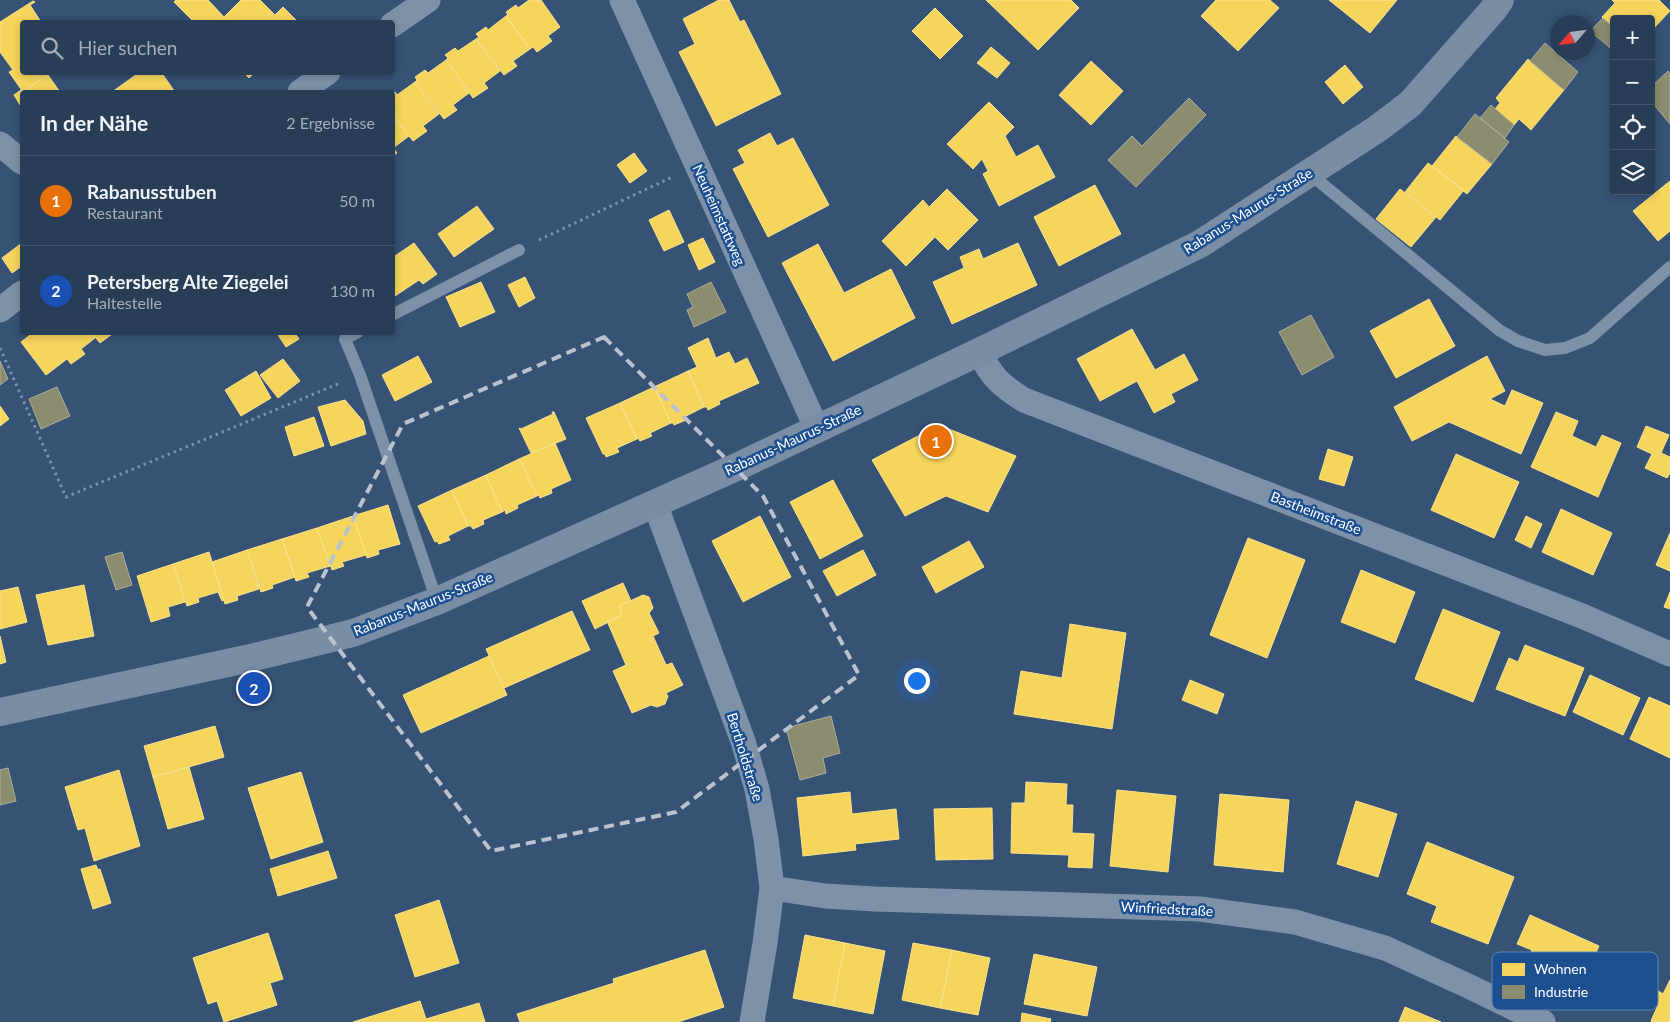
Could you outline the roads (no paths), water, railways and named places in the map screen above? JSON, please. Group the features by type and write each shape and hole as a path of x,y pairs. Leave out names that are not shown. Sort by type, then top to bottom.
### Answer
{"main road":[{"name":"Rabanus-Maurus-Straße","path":"0,712 246,659 353,633 437,601 655,504 817,429 1200,244 1377,129 1410,104 1494,10 1500,0"}],"street":[{"path":"395,24 428,0"},
{"name":"Neuheimstattweg","path":"622,0 817,429"},
{"path":"303,90 324,75"},
{"path":"0,144 20,160"},
{"path":"0,310 20,295"},
{"name":"Bastheimstraße","path":"979,352 990,372 1005,388 1024,400 1582,616 1670,654"},
{"name":"Bertholdstraße","path":"655,504 743,741 757,789 766,838 772,888 752,1022"},
{"name":"Winfriedstraße","path":"772,888 825,896 874,899 1200,909 1295,922 1385,948 1492,997"},
{"name":"Winfriedstraße","path":"1518,1010 1543,1022"}],"lane":[{"path":"1309,173 1498,330 1518,342 1545,350 1565,348 1590,338 1670,267"},
{"path":"395,313 519,250"},
{"path":"352,335 345,339 360,375 437,601"}],"place":[{"name":"Rabanusstuben","path":"936,441"},
{"name":"Petersberg Alte Ziegelei","path":"254,688"}]}
